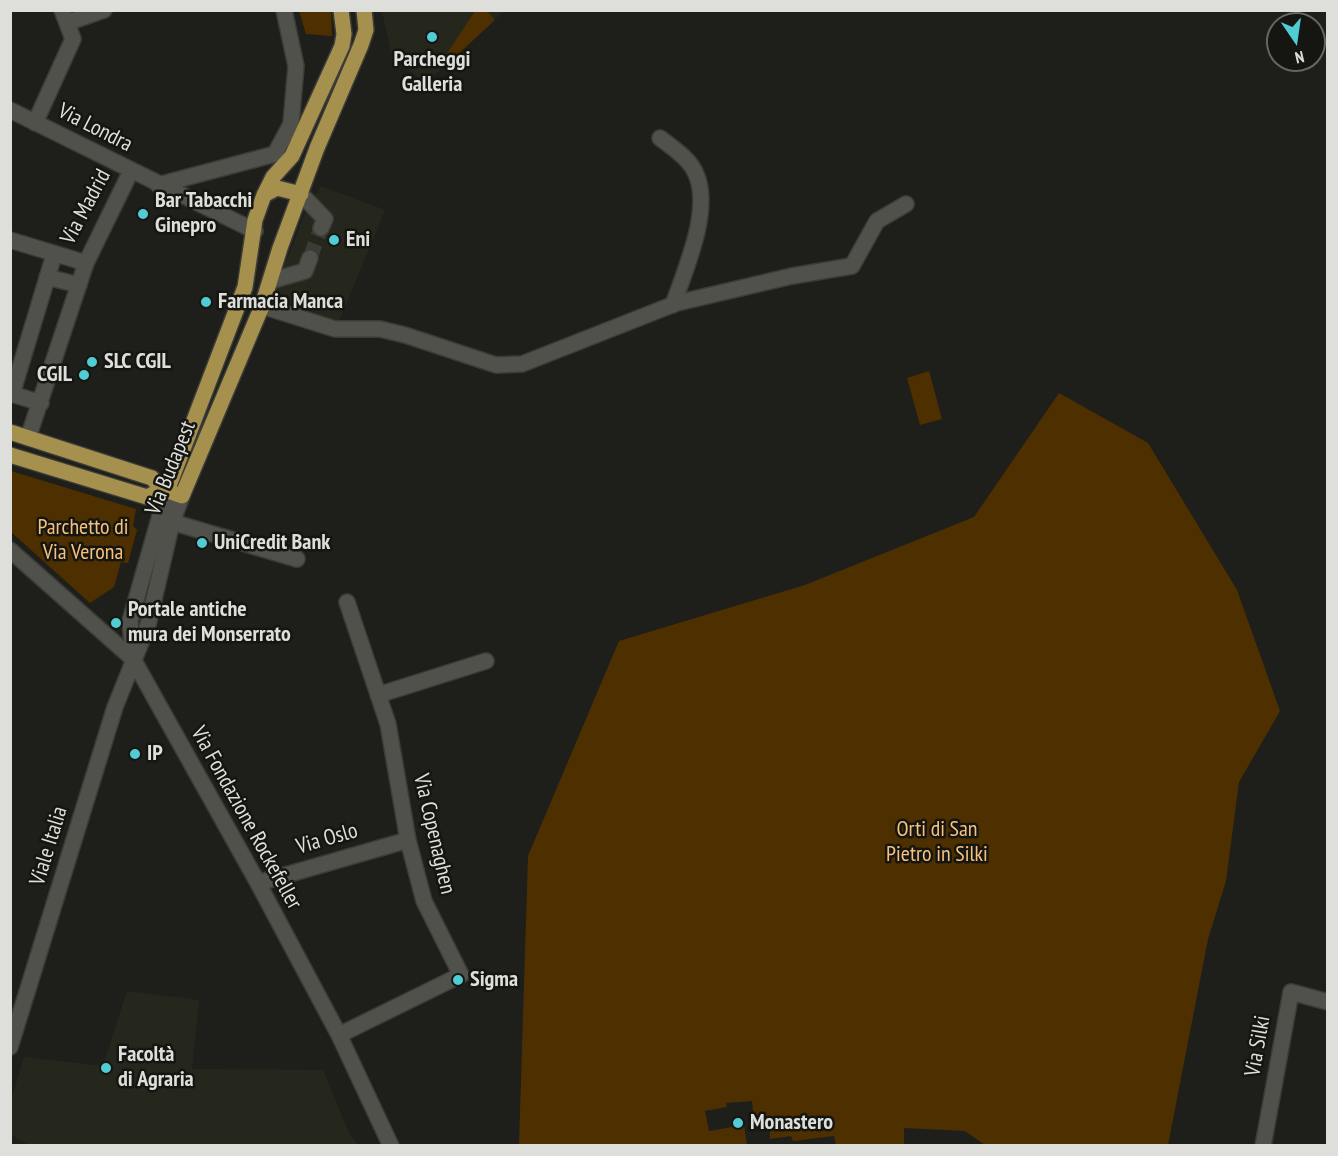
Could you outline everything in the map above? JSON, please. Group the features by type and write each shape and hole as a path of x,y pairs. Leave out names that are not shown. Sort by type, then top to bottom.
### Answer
{"main road":[{"path":"264,195 273,177 291,156 333,67 344,34 340,10"},
{"path":"264,195 278,188 301,194 361,45 366,30 366,12"},
{"name":"Via Budapest","path":"170,492 262,306 280,248 301,194"},
{"name":"Via Budapest","path":"170,492 245,287 264,195"},
{"path":"255,231 260,240 280,248"},
{"path":"10,432 152,478 170,492"},
{"path":"10,454 147,497 170,492"}],"street":[{"path":"35,123 72,39 64,17 104,10"},
{"path":"158,185 275,154 291,124 297,66 284,10"},
{"name":"Via Londra","path":"10,110 255,231"},
{"path":"660,138 687,160 697,174 701,202 693,246 673,305"},
{"name":"Via Madrid","path":"10,240 86,263 131,171"},
{"path":"301,194 325,219 321,228"},
{"path":"262,306 335,329 380,329 405,335 496,365 522,364 673,305 792,276 852,266 877,221 906,204"},
{"path":"41,403 12,394 54,255"},
{"path":"270,281 305,271 310,258"},
{"path":"28,438 86,263"},
{"path":"47,277 79,285"},
{"name":"Via Budapest","path":"133,659 148,625 172,522 170,492"},
{"name":"Via Budapest","path":"133,659 130,621 170,492"},
{"path":"172,522 297,559"},
{"name":"Via Fondazione Rockefeller","path":"10,550 133,659 258,883 339,1035 391,1146"},
{"name":"Via Copenaghen","path":"339,1035 461,975 424,901 408,840 388,724 347,602"},
{"name":"Viale Italia","path":"10,1047 115,707 133,659"},
{"path":"378,695 486,661"},
{"name":"Via Oslo","path":"258,883 408,840"},
{"name":"Via Silki","path":"1263,1146 1291,992 1328,1002"}],"shaded area":[{"name":"Parcheggi Galleria","path":"382,11 504,11 425,84 391,53"},
{"name":"Eni","path":"321,186 385,210 338,324 272,298 305,213"},
{"name":"Facoltà di Agraria","path":"127,991 199,1000 192,1069 323,1070 349,1133 358,1145 31,1146 11,1135 11,1100 24,1057 103,1066"}],"green space":[{"path":"299,11 331,11 332,36 306,34"},
{"path":"475,11 487,11 495,20 442,69 438,67"},
{"path":"929,371 942,419 920,425 907,378"},
{"name":"Orti di San Pietro in Silki","path":"1059,393 1148,443 1237,590 1280,711 1239,782 1226,881 1208,939 1168,1145 985,1145 965,1131 904,1128 904,1145 836,1145 834,1136 793,1141 791,1136 770,1139 769,1121 754,1122 752,1101 726,1103 727,1107 705,1111 709,1131 744,1125 747,1145 519,1145 528,856 619,641 805,585 974,517"},
{"name":"Parchetto di Via Verona","path":"11,471 136,509 133,526 137,530 128,563 121,562 114,587 90,603 11,532"}],"tunnel":[{"path":"310,258 321,228"}],"place":[{"name":"Parcheggi Galleria","path":"432,37"},
{"name":"Bar Tabacchi Ginepro","path":"143,214"},
{"name":"Eni","path":"334,240"},
{"name":"Farmacia Manca","path":"206,302"},
{"name":"SLC CGIL","path":"92,362"},
{"name":"CGIL","path":"84,375"},
{"name":"UniCredit Bank","path":"202,543"},
{"name":"Portale antiche mura dei Monserrato","path":"116,623"},
{"name":"IP","path":"135,754"},
{"name":"Sigma","path":"458,980"},
{"name":"Facoltà di Agraria","path":"106,1068"},
{"name":"Monastero","path":"738,1123"}]}
